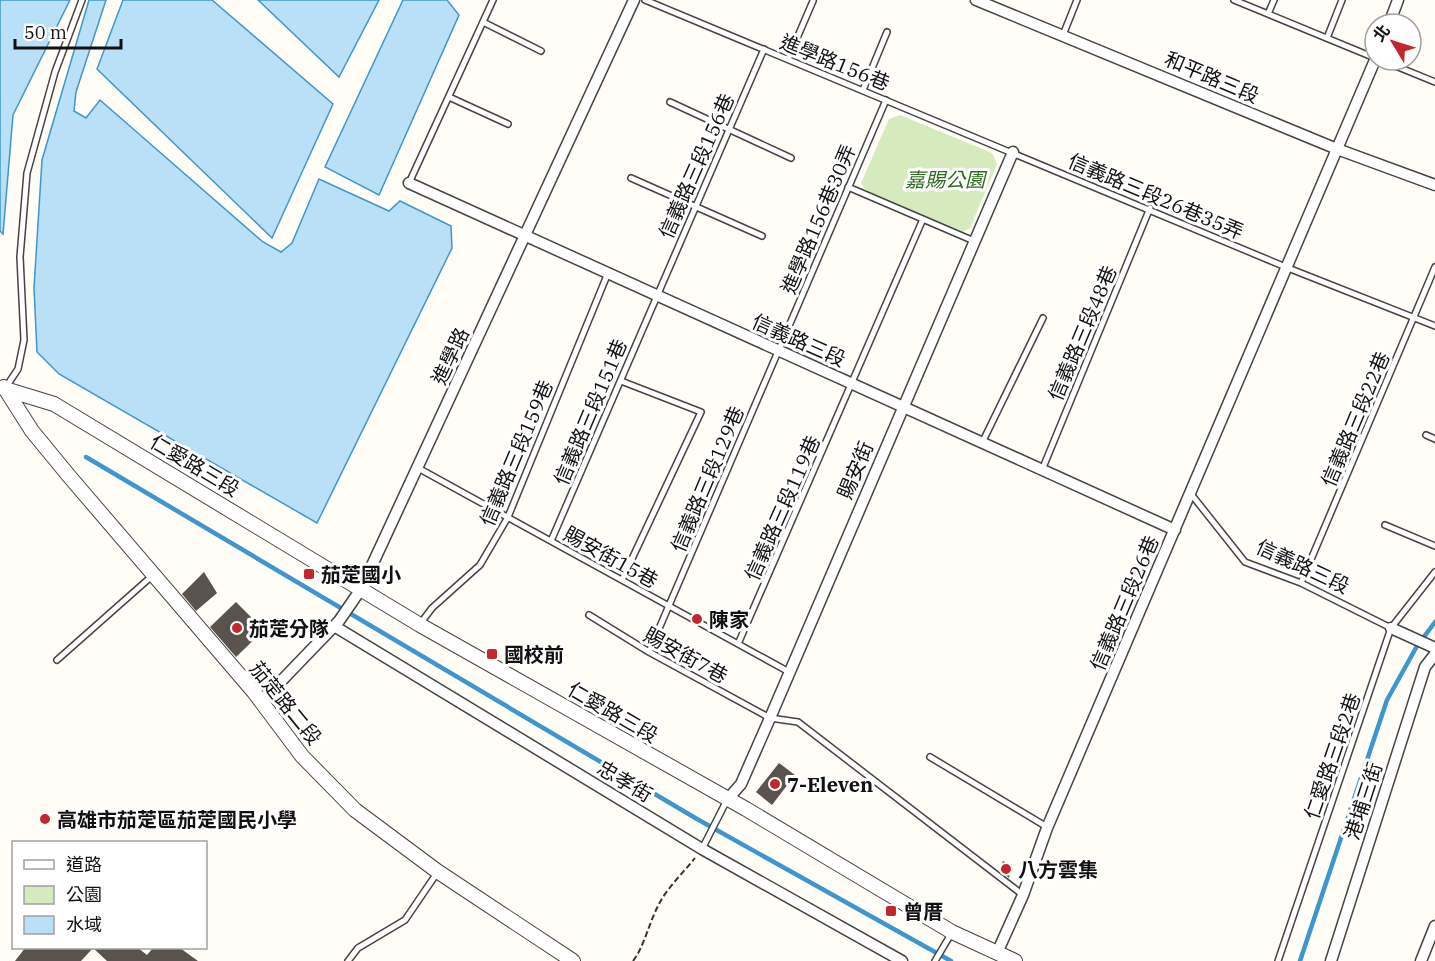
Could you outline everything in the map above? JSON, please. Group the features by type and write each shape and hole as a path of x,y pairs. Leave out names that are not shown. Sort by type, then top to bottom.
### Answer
{"street":[{"name":"進學路","path":"261,702 336,624 354,602 361,589 634,0"},
{"name":"和平路三段","path":"976,0 1337,148 1435,185"},
{"name":"信義路三段26巷","path":"997,953 1023,895 1047,828 1288,268 1369,72"},
{"name":"賜安街","path":"727,800 741,784 1013,152"},
{"name":"信義路三段","path":"409,183 1175,530"},
{"name":"茄萣路二段","path":"2,387 32,431 261,702 302,756 355,810 437,871 573,961"},
{"name":"仁愛路三段","path":"2,387 54,404 420,624 952,932 1015,961"},
{"name":"忠孝街","path":"336,624 902,961"},
{"path":"1391,628 1435,648"},
{"name":"港埔三街","path":"1331,961 1425,667 1435,654"},
{"path":"1421,961 1435,926"}],"lane":[{"path":"2,387 18,369 24,340 20,258 27,173 55,72 82,0"},
{"path":"409,183 493,0"},
{"name":"進學路156巷","path":"645,0 1013,152"},
{"path":"1063,35 1077,0"},
{"path":"1234,0 1363,54"},
{"path":"1268,14 1274,0"},
{"path":"1327,38 1342,0"},
{"path":"788,59 813,1"},
{"path":"483,22 541,51"},
{"path":"863,90 887,32"},
{"name":"信義路三段156巷","path":"656,295 694,206 730,131 764,49"},
{"path":"1410,72 1435,82"},
{"path":"449,97 508,124"},
{"name":"進學路156巷30弄","path":"778,351 886,100"},
{"path":"670,102 791,158"},
{"name":"信義路三段26巷35弄","path":"1013,152 1288,268"},
{"path":"631,178 762,237"},
{"path":"848,188 974,241"},
{"name":"信義路三段48巷","path":"1042,470 1150,208"},
{"name":"信義路三段119巷","path":"738,644 922,219"},
{"name":"信義路三段22巷","path":"1301,583 1435,267"},
{"path":"1288,268 1435,326"},
{"name":"信義路三段159巷","path":"420,624 432,608 480,565 508,517 608,273"},
{"name":"信義路三段151巷","path":"551,541 656,295"},
{"path":"982,443 1043,318"},
{"name":"信義路三段129巷","path":"649,652 778,351"},
{"path":"621,381 701,412 622,580"},
{"path":"1425,435 1435,439"},
{"name":"賜安街15巷","path":"418,468 789,672"},
{"name":"信義路三段","path":"1191,493 1245,562 1301,583 1391,628"},
{"path":"1385,525 1435,546"},
{"name":"仁愛路三段2巷","path":"1278,961 1391,628 1435,572"},
{"path":"57,660 153,574"},
{"name":"賜安街7巷","path":"589,615 649,652 770,718 798,722 1023,895"},
{"path":"930,757 1047,828"},
{"path":"705,843 727,800"},
{"path":"348,961 358,948 405,920 437,871"},
{"path":"935,961 952,932"}],"path":[{"path":"633,961 640,951 644,933 659,902 705,843"}],"green space":[{"name":"嘉賜公園","path":"900,115 992,153 997,164 970,228 962,232 866,191 861,183 889,119"}],"water":[{"path":"0,0 70,0 13,115 3,234 0,231"},
{"path":"89,0 106,0 76,92 74,111 86,118 100,100 263,242 281,252 292,243 319,179 389,211 400,201 451,226 452,248 317,523 59,374 37,352 34,288 42,160"},
{"path":"123,0 212,0 333,104 272,238 97,69"},
{"path":"258,0 379,0 339,77"},
{"path":"403,0 447,0 459,15 379,195 325,167"}],"building":[{"path":"204,572 217,593 196,611 182,594"},
{"path":"236,602 264,630 236,657 210,627"},
{"name":"7-Eleven","path":"779,763 795,775 772,805 756,792"},
{"name":"八方雲集","path":"1003,861 1012,865 1009,878 999,870"},
{"path":"24,949 92,949 81,961 15,961"},
{"path":"94,949 139,949 147,955 152,949 181,949 198,961 107,961"}],"waterway":[{"path":"86,457 697,819 951,961"},
{"path":"1300,961 1387,700 1417,646 1435,622"}],"place":[{"name":"茄萣國小","path":"309,574"},
{"name":"陳家","path":"697,619"},
{"name":"茄萣分隊","path":"237,628"},
{"name":"國校前","path":"492,654"},
{"name":"7-Eleven","path":"775,784"},
{"name":"高雄市茄萣區茄萣國民小學","path":"45,819"},
{"name":"八方雲集","path":"1006,869"},
{"name":"曾厝","path":"891,911"}]}
